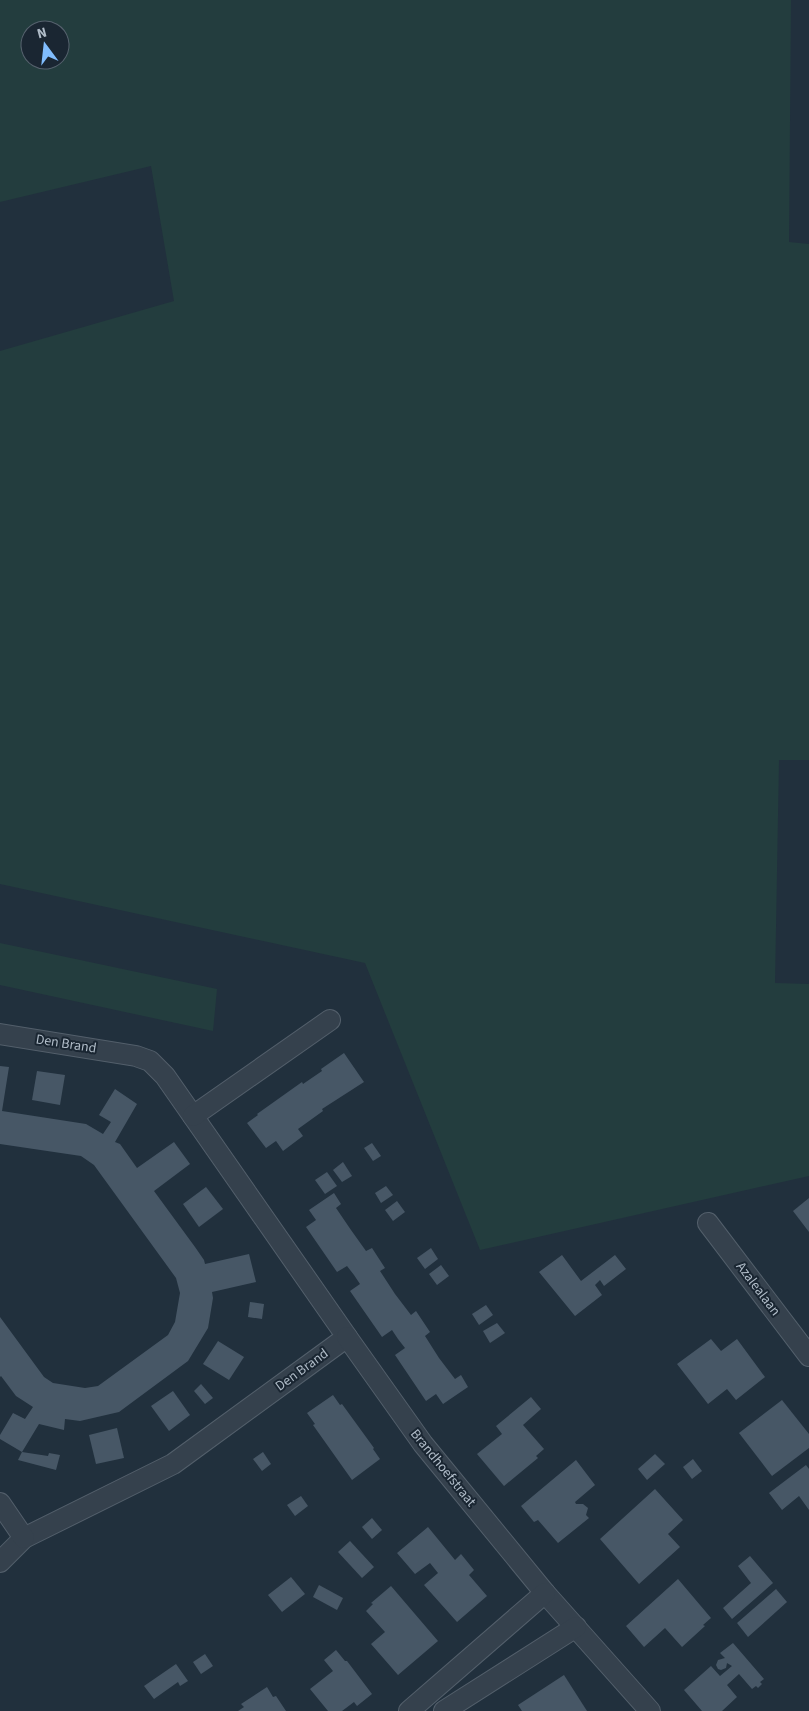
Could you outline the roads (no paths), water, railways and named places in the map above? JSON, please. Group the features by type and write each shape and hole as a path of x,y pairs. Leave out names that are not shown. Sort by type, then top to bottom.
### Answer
{"street":[{"path":"193,1116 330,1020"},
{"name":"Den Brand","path":"0,1034 136,1056 150,1061 165,1076 347,1337 173,1464 24,1538 0,1562"},
{"name":"Azalealaan","path":"708,1223 809,1356"},
{"name":"Brandhoefstraat","path":"347,1337 423,1444 545,1593 650,1711"},
{"path":"0,1503 24,1538"},
{"path":"409,1711 545,1593"},
{"path":"444,1711 576,1628"}]}
